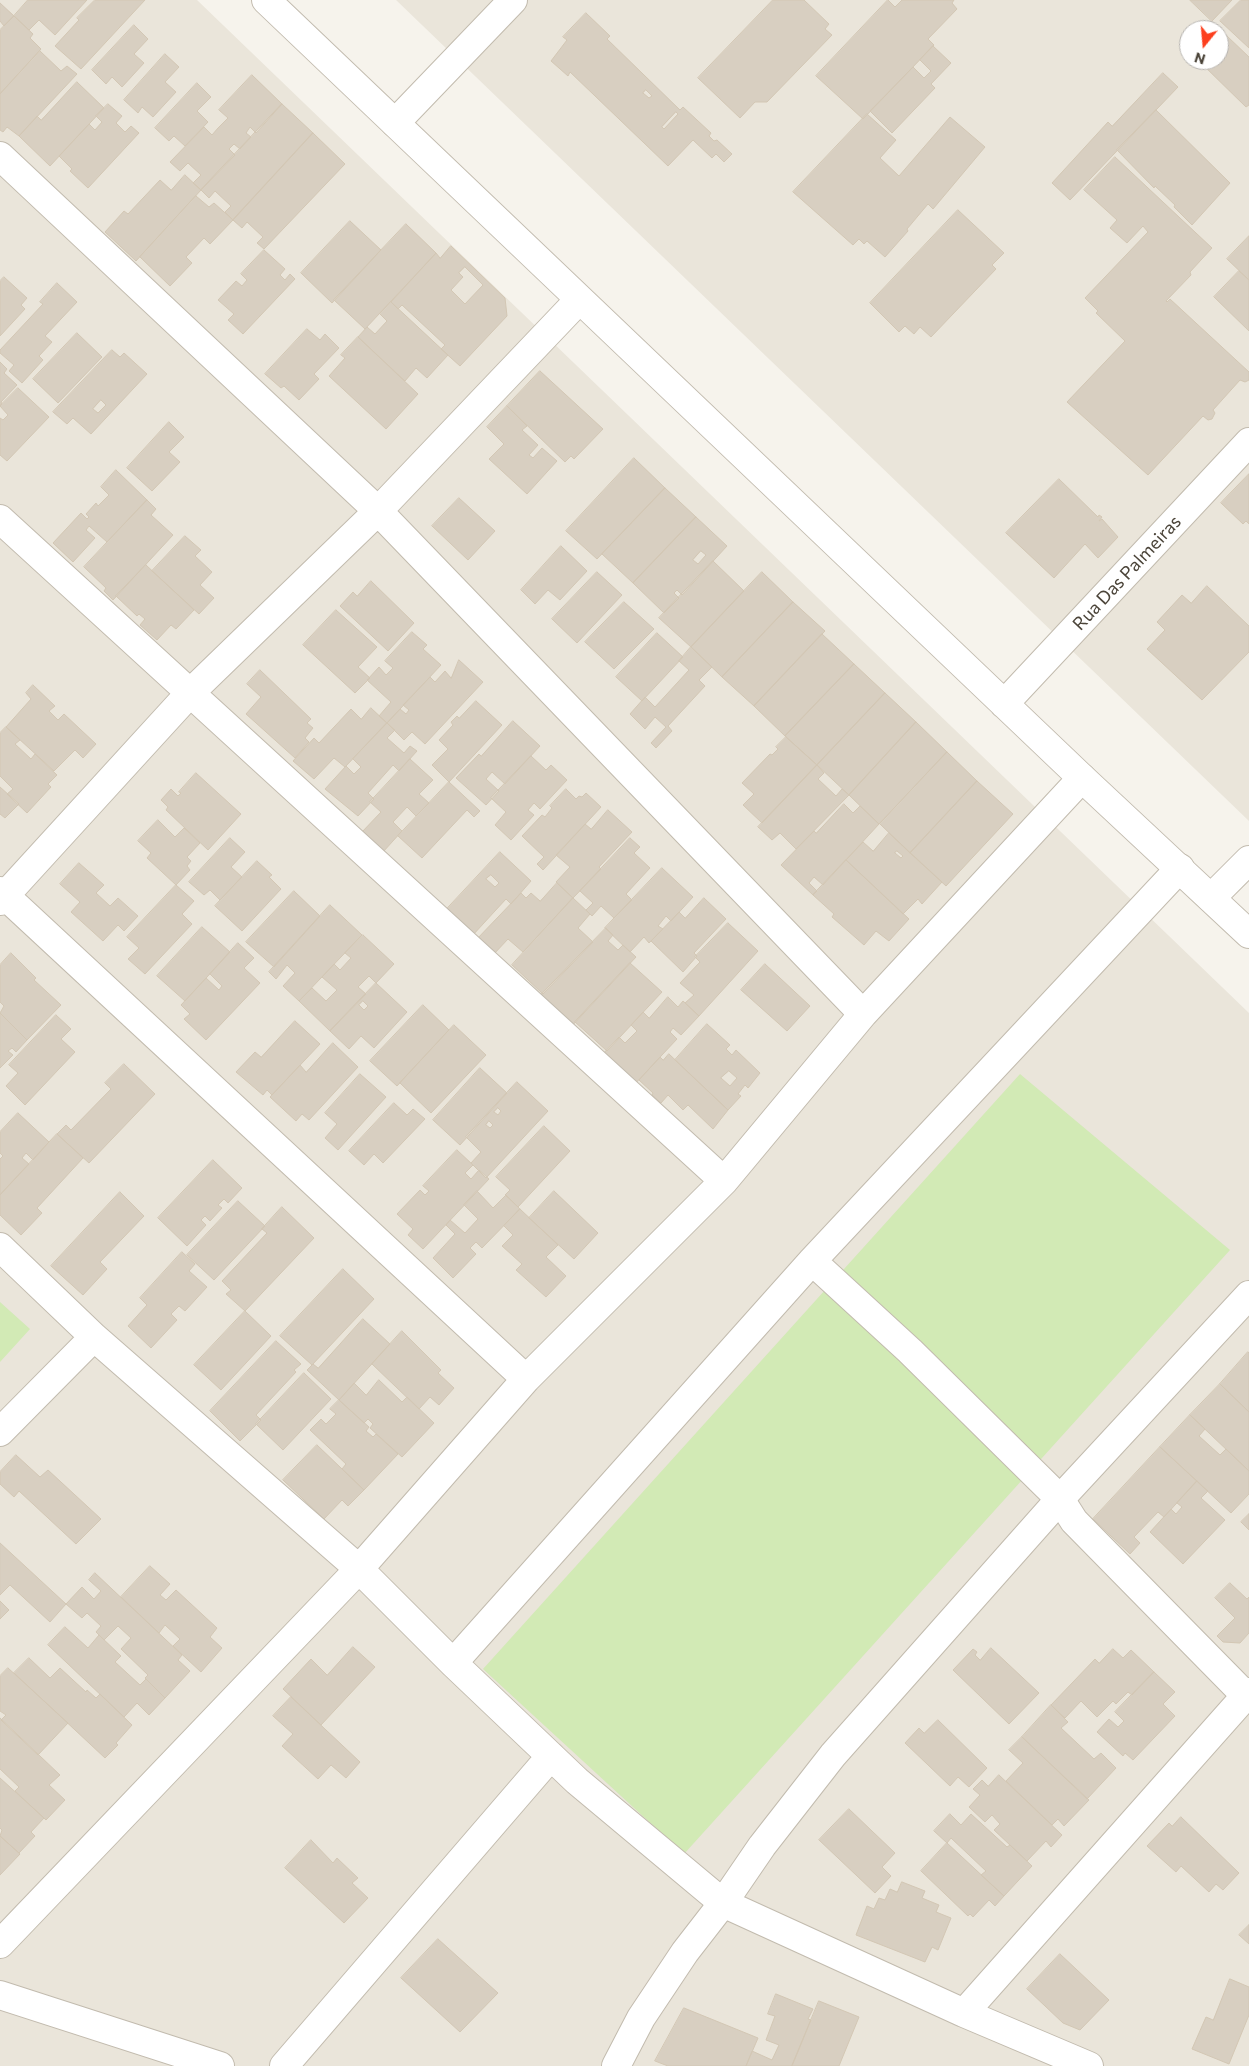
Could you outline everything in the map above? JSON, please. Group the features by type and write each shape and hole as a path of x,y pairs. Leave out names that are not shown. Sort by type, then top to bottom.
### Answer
{"street":[{"path":"266,0 1004,704 1249,934"},
{"path":"395,123 513,0"},
{"path":"0,156 378,511 863,1014"},
{"path":"526,1379 2,896 190,693 378,511 579,300"},
{"name":"Rua Das Palmeiras","path":"1004,704 1249,442"},
{"path":"0,519 724,1181"},
{"path":"0,1944 358,1568 526,1379 724,1181 863,1014 1082,778"},
{"path":"1211,898 1249,860"},
{"path":"453,1663 812,1262 1180,868"},
{"path":"0,1247 94,1337 358,1568 453,1663 552,1756 612,1810 723,1903 964,2013 1089,2066"},
{"path":"812,1262 910,1351 1060,1499 1074,1521 1248,1695 964,2013"},
{"path":"616,2066 641,2018 685,1952 723,1903 762,1846 833,1755 1060,1499 1249,1295"},
{"path":"0,1432 94,1337"},
{"path":"284,2066 552,1756"},
{"path":"0,1995 220,2066"}],"shaded area":[{"path":"0,0 197,0 1249,1013 1249,2066 0,2066"},
{"path":"396,0 1249,0 1249,821"}],"green space":[{"path":"1020,1074 1230,1250 684,1854 483,1669"},
{"path":"0,1302 30,1329 0,1362"}],"building":[{"path":"28,0 87,0 55,35 39,20 29,30 14,16"},
{"path":"95,0 145,0 81,69 55,46 79,20 77,18"},
{"path":"773,0 804,0 829,24 825,29 832,35 767,102 755,102 740,118 698,78"},
{"path":"888,0 895,7 902,0 954,0 952,3 957,9 928,39 934,45 863,119 816,76"},
{"path":"1190,0 1232,0 1213,20"},
{"path":"1241,0 1249,0 1249,48 1229,29 1229,20 1221,20"},
{"path":"0,3 14,16 4,26 0,21"},
{"path":"586,13 610,36 607,39 680,110 683,107 711,133 709,136 714,141 717,140 732,154 724,162 716,154 712,158 693,140 668,166 570,72 568,76 551,61 567,40 563,37","holes":["646,90 652,96 649,98 643,93","676,112 678,114 664,129 662,127"]},
{"path":"14,16 33,34 30,38 41,49 0,94 0,30"},
{"path":"134,25 148,39 134,54 144,63 122,87 112,77 106,84 92,70"},
{"path":"1229,38 1249,57 1249,105 1246,107 1208,70 1229,70"},
{"path":"933,46 951,63 931,84 935,88 892,133 870,111 913,67 924,78 931,71 920,60"},
{"path":"40,51 61,71 67,66 77,74 19,136 7,127 3,132 0,130 0,94"},
{"path":"165,54 179,67 165,82 176,92 153,117 142,107 138,113 124,100"},
{"path":"1163,73 1178,87 1070,200 1052,183 1108,122 1112,126"},
{"path":"252,75 282,104 256,133 250,127 246,133 251,137 240,149 234,144 229,149 235,155 201,190 193,183 201,175 188,163 180,171 170,162 204,127 212,135 228,118 219,110"},
{"path":"77,82 104,108 50,166 19,136 37,116 41,120"},
{"path":"197,83 211,97 197,111 208,122 185,146 174,136 169,141 155,128"},
{"path":"108,104 122,116 116,123 125,132 131,126 139,133 88,188 70,171 72,169 59,156 89,124 95,130 102,122 96,116"},
{"path":"282,104 313,133 233,220 225,212 231,206 215,191 209,198 201,190"},
{"path":"1156,110 1230,183 1192,225 1174,207 1175,205 1155,186 1154,188 1117,150"},
{"path":"867,114 896,140 880,158 899,176 950,117 985,147 933,209 928,204 885,257 867,241 864,244 859,239 853,245 793,192"},
{"path":"313,133 345,164 264,249 257,243 263,237 247,222 242,228 233,220"},
{"path":"1115,157 1212,248 1190,272 1191,275 1166,301 1170,299 1249,372 1249,380 1245,382 1240,380 1213,410 1215,413 1212,419 1208,420 1203,416 1148,475 1067,402 1125,341 1096,313 1098,311 1085,298 1148,232 1143,226 1127,243 1110,228 1117,220 1084,190"},
{"path":"185,175 201,190 136,261 105,232 124,211 128,214 160,180 171,190"},
{"path":"196,196 209,207 214,203 233,220 210,244 204,238 186,257 192,263 170,286 140,257"},
{"path":"958,210 1004,253 992,265 996,269 931,337 920,327 914,334 905,326 899,332 870,303"},
{"path":"350,221 381,250 332,303 301,273"},
{"path":"406,224 436,253 365,329 334,300"},
{"path":"1249,236 1249,280 1227,259"},
{"path":"451,246 505,298 507,316 460,366 441,349 445,345 402,305 398,309 391,302 436,253 440,258","holes":["465,267 483,285 465,304 451,290 463,277 459,273"]},
{"path":"264,250 285,269 280,275 285,280 290,274 295,279 243,334 228,320 234,314 218,300 236,281 242,286 247,280 241,274"},
{"path":"1239,271 1249,280 1249,331 1214,297"},
{"path":"4,277 27,298 21,305 25,309 0,336 0,281"},
{"path":"57,283 77,302 45,336 52,342 39,356 43,360 22,383 9,371 14,365 0,353 0,350 43,304 40,302"},
{"path":"391,302 448,355 427,378 416,368 405,381 358,337 367,327 375,334 387,321 380,314"},
{"path":"307,329 320,340 325,334 339,348 314,374 319,379 299,400 284,386 281,388 265,374"},
{"path":"77,333 102,357 58,403 33,379"},
{"path":"358,337 418,394 386,429 329,376 345,358 341,355"},
{"path":"112,350 120,357 124,353 147,374 91,434 73,418 67,424 53,412","holes":["101,400 106,405 98,413 93,409"]},
{"path":"0,362 7,369 4,373 17,385 1,402 0,406"},
{"path":"540,371 603,429 574,459 571,456 565,462 507,406"},
{"path":"18,388 49,417 7,461 0,455 0,418 3,420 8,415 0,406"},
{"path":"507,406 527,426 522,430 538,445 529,455 533,458 542,448 557,461 527,494 489,459 504,444 487,427"},
{"path":"169,422 184,437 169,452 180,462 152,491 127,468"},
{"path":"634,458 665,488 597,559 566,531"},
{"path":"116,470 147,500 107,542 89,526 86,530 95,538 73,562 53,543 81,513 87,519 89,517 86,514 96,503 98,506 109,495 101,487"},
{"path":"1249,474 1249,524 1246,521 1243,524 1221,503"},
{"path":"1059,479 1098,517 1099,515 1102,517 1099,521 1102,519 1118,537 1098,558 1085,544 1054,578 1006,533"},
{"path":"665,488 696,517 633,583 602,554"},
{"path":"459,498 495,531 468,560 432,526"},
{"path":"147,500 156,509 151,515 173,535 113,600 104,591 106,588 84,567"},
{"path":"696,517 727,546 682,595 677,590 674,593 679,598 664,613 633,583","holes":["701,551 706,555 698,564 693,560"]},
{"path":"185,536 201,550 195,556 212,572 200,585 214,598 199,614 152,571"},
{"path":"561,546 587,571 560,600 548,590 535,604 521,590"},
{"path":"713,561 744,591 691,647 659,618"},
{"path":"146,565 194,610 176,629 171,625 157,640 140,625 145,619 139,614 137,616 116,596"},
{"path":"597,572 622,595 577,643 552,619"},
{"path":"762,572 793,602 722,677 691,647"},
{"path":"371,581 414,623 388,651 340,606 353,592 357,596"},
{"path":"1207,586 1249,626 1249,652 1202,700 1147,649 1165,630 1157,622 1182,595 1191,603"},
{"path":"624,602 654,629 614,669 585,642"},
{"path":"793,602 825,631 754,706 722,677"},
{"path":"336,610 377,647 358,667 370,678 355,693 303,645"},
{"path":"412,632 427,645 423,649 441,665 387,723 379,716 391,702 367,680 379,667 386,675 393,668 385,661"},
{"path":"657,633 683,657 642,701 616,677"},
{"path":"822,634 854,664 785,736 754,706"},
{"path":"691,647 712,667 699,680 705,686 668,726 672,731 656,748 651,743 666,727 655,717 645,729 630,714 645,697 655,707 689,670 679,661"},
{"path":"459,660 483,682 425,744 412,732 404,740 387,723 400,709 406,714 409,710 403,705 430,677 435,682 445,671 451,678"},
{"path":"854,664 885,693 817,765 785,736"},
{"path":"260,670 311,719 307,723 313,728 305,738 309,742 295,758 246,714 261,697 247,684"},
{"path":"33,685 55,706 49,711 58,720 64,714 96,744 83,758 75,750 54,771 6,727 31,699 26,693"},
{"path":"885,693 916,722 849,795 817,765"},
{"path":"476,701 502,725 449,782 432,765 448,749 439,740 453,725 451,722 457,716 459,718"},
{"path":"371,708 387,723 345,767 334,758 314,779 293,761 314,738 319,743 351,709 361,719"},
{"path":"513,721 540,746 505,784 492,772 486,779 499,791 486,805 456,778 479,754 481,756"},
{"path":"916,722 947,752 879,824 849,795"},
{"path":"387,723 395,730 387,738 404,753 410,746 417,751 399,771 393,765 368,793 374,799 358,816 325,789 346,766 354,774 361,767 353,759"},
{"path":"6,727 20,740 15,744 31,759 35,754 57,775 48,784 51,787 27,813 7,794 13,789 0,776 0,733"},
{"path":"786,737 817,765 762,823 743,805 754,794 742,783 770,754 772,755 778,749 776,747"},
{"path":"947,752 977,781 910,853 880,824"},
{"path":"531,756 546,770 551,765 567,780 540,809 534,803 528,810 534,815 511,840 495,825 506,812 491,798"},
{"path":"410,759 433,780 419,794 429,803 416,816 407,807 393,822 402,831 383,852 362,832 381,812 370,802"},
{"path":"817,765 824,773 818,779 836,796 842,789 849,795 796,849 780,833 772,840 758,827"},
{"path":"196,773 241,814 208,850 166,810 168,807 161,800 171,789 178,796 181,793 179,792"},
{"path":"977,781 1013,814 946,886 910,853"},
{"path":"449,782 480,811 474,817 467,810 422,858 398,836"},
{"path":"0,787 19,804 5,818 0,814"},
{"path":"566,789 576,799 586,793 601,807 543,870 537,864 544,857 522,836 542,815 545,817 552,808 550,806"},
{"path":"844,804 853,813 860,806 879,824 823,885 814,877 809,883 817,891 813,895 781,865"},
{"path":"608,810 632,832 599,867 601,869 573,898 556,882 570,867 556,855 585,824 591,829"},
{"path":"158,820 175,837 184,828 200,843 187,857 191,861 187,866 190,870 176,885 147,858 151,853 138,841"},
{"path":"889,833 942,882 922,904 918,899 903,914 846,860 863,842 873,851","holes":["897,851 903,856 901,858 895,853"]},
{"path":"230,838 245,852 231,867 242,877 220,900 210,890 204,895 189,882"},
{"path":"630,838 640,847 634,853 650,868 626,894 632,900 614,918 601,906 592,916 586,910 593,903 580,891"},
{"path":"500,852 531,881 511,904 506,899 472,936 445,911","holes":["491,875 499,883 495,887 486,879"]},
{"path":"846,860 909,919 889,941 876,931 864,945 832,917 834,914 813,895"},
{"path":"257,861 272,875 269,877 281,889 242,931 215,906"},
{"path":"79,863 104,885 96,893 110,906 118,898 138,916 124,931 118,925 103,941 71,912 80,902 60,884"},
{"path":"662,868 693,897 671,921 666,916 658,926 663,929 649,943 644,937 630,952 605,928"},
{"path":"557,883 573,898 523,952 508,939 493,955 476,940 521,893 526,898 531,893 540,901"},
{"path":"176,885 194,901 182,914 192,924 145,974 128,959 139,948 127,937"},
{"path":"294,891 320,916 274,967 246,942"},
{"path":"573,898 590,914 578,928 593,942 543,994 512,965"},
{"path":"704,898 726,919 694,953 697,956 683,972 651,941 679,912 685,918"},
{"path":"330,905 362,935 299,1001 283,986 295,973 287,965 276,979 269,972"},
{"path":"728,923 758,951 699,1016 685,1003 694,995 680,983 700,962 695,957"},
{"path":"202,927 230,952 185,1001 157,976"},
{"path":"606,928 613,935 608,941 618,950 623,945 636,957 570,1028 538,998"},
{"path":"363,935 394,964 376,983 369,976 358,987 366,994 330,1031 299,1001 312,988 326,1001 337,990 322,977 334,964 340,970 351,958 345,953"},
{"path":"238,943 254,958 244,968 260,983 206,1040 184,1019 190,1014 181,1005 206,978 219,990 222,986 210,974"},
{"path":"11,953 36,978 34,980 61,1005 27,1040 0,1013 4,1006 0,1002 0,965"},
{"path":"630,963 662,992 607,1051 575,1022"},
{"path":"765,964 810,1006 787,1031 741,990"},
{"path":"376,983 407,1012 374,1048 361,1036 349,1049 330,1031","holes":["363,1001 368,1006 364,1010 359,1005"]},
{"path":"668,997 678,1007 683,1001 699,1016 681,1035 673,1028 670,1032 677,1039 633,1086 598,1059 619,1037 625,1043 637,1031 631,1025 643,1012 649,1018"},
{"path":"423,1005 449,1030 397,1086 370,1061"},
{"path":"0,1013 27,1040 16,1052 12,1048 8,1051 13,1055 0,1068"},
{"path":"56,1015 71,1029 61,1039 75,1052 25,1105 6,1086 18,1073 9,1065"},
{"path":"295,1021 320,1044 272,1095 267,1090 263,1095 236,1072 255,1052 261,1057"},
{"path":"707,1024 730,1045 726,1049 732,1055 736,1050 760,1073 748,1088 745,1085 738,1094 741,1096 728,1110 675,1060","holes":["729,1071 737,1078 730,1086 721,1078"]},
{"path":"454,1025 486,1055 431,1113 400,1083"},
{"path":"333,1043 358,1067 309,1120 302,1114 296,1121 270,1097 300,1065 306,1072"},
{"path":"669,1054 728,1110 713,1129 688,1105 683,1110 668,1095 661,1103 639,1080 660,1057 663,1060"},
{"path":"124,1064 155,1094 89,1163 57,1134 66,1125 71,1130 111,1089 105,1083"},
{"path":"480,1068 507,1093 460,1145 433,1120"},
{"path":"360,1074 386,1097 338,1150 325,1138 337,1124 325,1113"},
{"path":"517,1082 548,1111 486,1178 471,1163 481,1152 466,1137","holes":["498,1108 501,1111 498,1115 494,1112","489,1121 493,1125 490,1128 486,1125"]},
{"path":"394,1103 407,1115 413,1109 425,1119 383,1163 374,1154 364,1165 349,1151"},
{"path":"18,1113 49,1142 33,1160 26,1153 22,1158 29,1164 0,1195 0,1159 3,1156 0,1153 0,1132"},
{"path":"544,1126 570,1151 518,1207 505,1195 510,1190 496,1177"},
{"path":"57,1134 83,1158 37,1208 42,1213 21,1235 0,1215 0,1195"},
{"path":"457,1150 473,1165 465,1173 471,1179 479,1170 489,1179 423,1249 408,1235 413,1229 397,1214 420,1190 425,1195 429,1191 423,1186"},
{"path":"213,1160 242,1188 228,1203 224,1199 218,1205 222,1208 210,1221 205,1216 201,1220 206,1225 187,1246 158,1218"},
{"path":"477,1191 493,1208 506,1195 520,1209 482,1248 476,1242 470,1248 476,1254 453,1278 433,1258 455,1234 446,1225 450,1220 465,1233 478,1219 464,1205"},
{"path":"554,1191 598,1233 574,1259 529,1218"},
{"path":"120,1192 144,1216 100,1262 107,1269 83,1295 51,1266"},
{"path":"238,1201 265,1226 214,1280 187,1255"},
{"path":"282,1207 314,1238 245,1311 226,1294 231,1290 222,1281 267,1233 262,1229"},
{"path":"520,1209 558,1245 546,1257 566,1276 546,1297 516,1270 522,1264 502,1246 513,1235 504,1226"},
{"path":"182,1252 195,1264 189,1271 207,1287 185,1311 179,1306 171,1314 177,1320 151,1348 128,1326 147,1305 140,1298"},
{"path":"343,1269 374,1299 312,1365 280,1336"},
{"path":"245,1311 271,1336 221,1390 194,1365"},
{"path":"363,1319 390,1344 339,1400 307,1370 313,1364 318,1368"},
{"path":"402,1331 441,1370 438,1373 454,1388 439,1405 430,1397 419,1409 372,1364"},
{"path":"276,1341 301,1364 294,1370 296,1372 256,1415 261,1420 240,1441 210,1411"},
{"path":"1249,1353 1249,1412 1220,1384"},
{"path":"304,1373 331,1399 283,1450 256,1424"},
{"path":"379,1380 402,1402 407,1397 434,1423 402,1457 370,1428 373,1424 368,1419 364,1423 339,1400 354,1383 366,1395"},
{"path":"1220,1384 1249,1412 1249,1471 1190,1415"},
{"path":"339,1400 369,1427 366,1431 373,1437 376,1434 398,1454 364,1490 342,1469 346,1464 310,1430 321,1419 326,1424 336,1414 330,1409"},
{"path":"1190,1415 1205,1429 1199,1436 1220,1455 1226,1449 1249,1471 1249,1494 1231,1513 1160,1447"},
{"path":"317,1445 364,1490 348,1506 342,1500 324,1519 283,1480"},
{"path":"1160,1447 1197,1481 1164,1517 1158,1512 1134,1537 1140,1543 1130,1554 1093,1519"},
{"path":"16,1455 40,1477 48,1470 101,1519 76,1544 19,1491 14,1497 0,1484 0,1472"},
{"path":"1197,1481 1208,1491 1201,1498 1225,1520 1183,1564 1150,1532 1171,1509 1176,1514 1182,1507 1177,1503"},
{"path":"1249,1514 1249,1530 1241,1522"},
{"path":"0,1543 66,1604 50,1622 10,1585 0,1595"},
{"path":"150,1566 170,1584 160,1595 166,1600 176,1590 217,1628 210,1637 222,1648 201,1672 173,1646 180,1639 165,1625 159,1633 121,1597"},
{"path":"95,1573 182,1655 178,1660 190,1671 165,1698 145,1678 148,1675 121,1649 131,1638 118,1626 104,1640 96,1632 101,1626 87,1613 82,1618 66,1604 82,1587 94,1599 101,1591 89,1580"},
{"path":"1230,1583 1247,1599 1249,1597 1249,1633 1240,1643 1223,1642 1217,1636 1235,1618 1215,1598"},
{"path":"0,1601 9,1610 0,1619"},
{"path":"65,1627 88,1648 99,1635 121,1656 115,1662 140,1685 146,1679 165,1698 149,1715 137,1703 124,1717 48,1645"},
{"path":"353,1647 375,1667 321,1725 283,1689 311,1659 327,1675"},
{"path":"991,1648 1039,1693 1009,1724 953,1670 973,1649 977,1652 975,1655 980,1660"},
{"path":"1113,1649 1123,1658 1131,1650 1154,1672 1132,1695 1128,1692 1116,1704 1113,1701 1097,1717 1081,1701 1065,1718 1051,1705 1095,1659 1099,1663"},
{"path":"29,1658 50,1678 60,1668 86,1692 87,1690 96,1698 100,1694 132,1725 116,1743 118,1745 105,1758 14,1673"},
{"path":"8,1668 68,1723 38,1755 1,1720 6,1715 0,1711 0,1676"},
{"path":"1154,1672 1175,1692 1163,1704 1175,1716 1133,1760 1125,1753 1123,1756 1097,1732 1109,1719 1118,1727 1124,1721 1115,1712"},
{"path":"291,1697 360,1762 346,1778 331,1765 318,1779 282,1746 293,1734 273,1716"},
{"path":"1051,1705 1068,1722 1061,1728 1094,1759 1101,1753 1116,1768 1087,1799 1022,1737"},
{"path":"0,1718 60,1775 49,1785 65,1800 46,1820 15,1791 19,1787 0,1769"},
{"path":"938,1720 987,1768 969,1787 958,1777 950,1786 905,1743 919,1728 924,1733"},
{"path":"1022,1737 1089,1800 1064,1826 1058,1819 1052,1825 1006,1781 1023,1763 1009,1750"},
{"path":"999,1775 1062,1835 1051,1847 1046,1841 1027,1861 994,1830 1000,1824 992,1815 985,1822 969,1807 980,1795 973,1789 982,1780 988,1786"},
{"path":"0,1778 44,1818 31,1832 35,1836 19,1853 0,1836 2,1830 0,1828"},
{"path":"849,1809 895,1853 882,1867 891,1876 875,1893 819,1840"},
{"path":"950,1814 961,1825 971,1814 1007,1847 1010,1845 1032,1866 1004,1896 981,1875 986,1871 951,1838 947,1843 934,1831"},
{"path":"1181,1817 1239,1873 1223,1890 1216,1884 1209,1892 1181,1866 1176,1872 1147,1846 1169,1823 1172,1826"},
{"path":"0,1836 20,1854 0,1875"},
{"path":"311,1840 333,1863 337,1858 358,1878 352,1883 368,1898 344,1923 285,1868"},
{"path":"947,1843 1004,1896 995,1906 989,1900 973,1917 970,1914 968,1916 921,1871"},
{"path":"902,1882 925,1891 922,1898 939,1905 936,1912 951,1918 938,1950 932,1947 925,1962 856,1935 867,1906 874,1909 879,1898 885,1900 890,1889 897,1892"},
{"path":"1249,1925 1249,1944 1239,1935"},
{"path":"438,1939 498,1993 460,2032 401,1978"},
{"path":"1060,1954 1109,2000 1080,2030 1063,2023 1027,1989"},
{"path":"1230,1979 1249,1987 1249,2015 1229,2064 1192,2049 1206,2017 1213,2020"},
{"path":"776,1994 813,2009 808,2019 811,2020 792,2066 746,2066 752,2051 772,2060 779,2045 766,2040 775,2016 768,2014"},
{"path":"819,2001 859,2017 839,2066 792,2066"},
{"path":"684,2008 758,2038 746,2066 668,2066 655,2061"}]}
